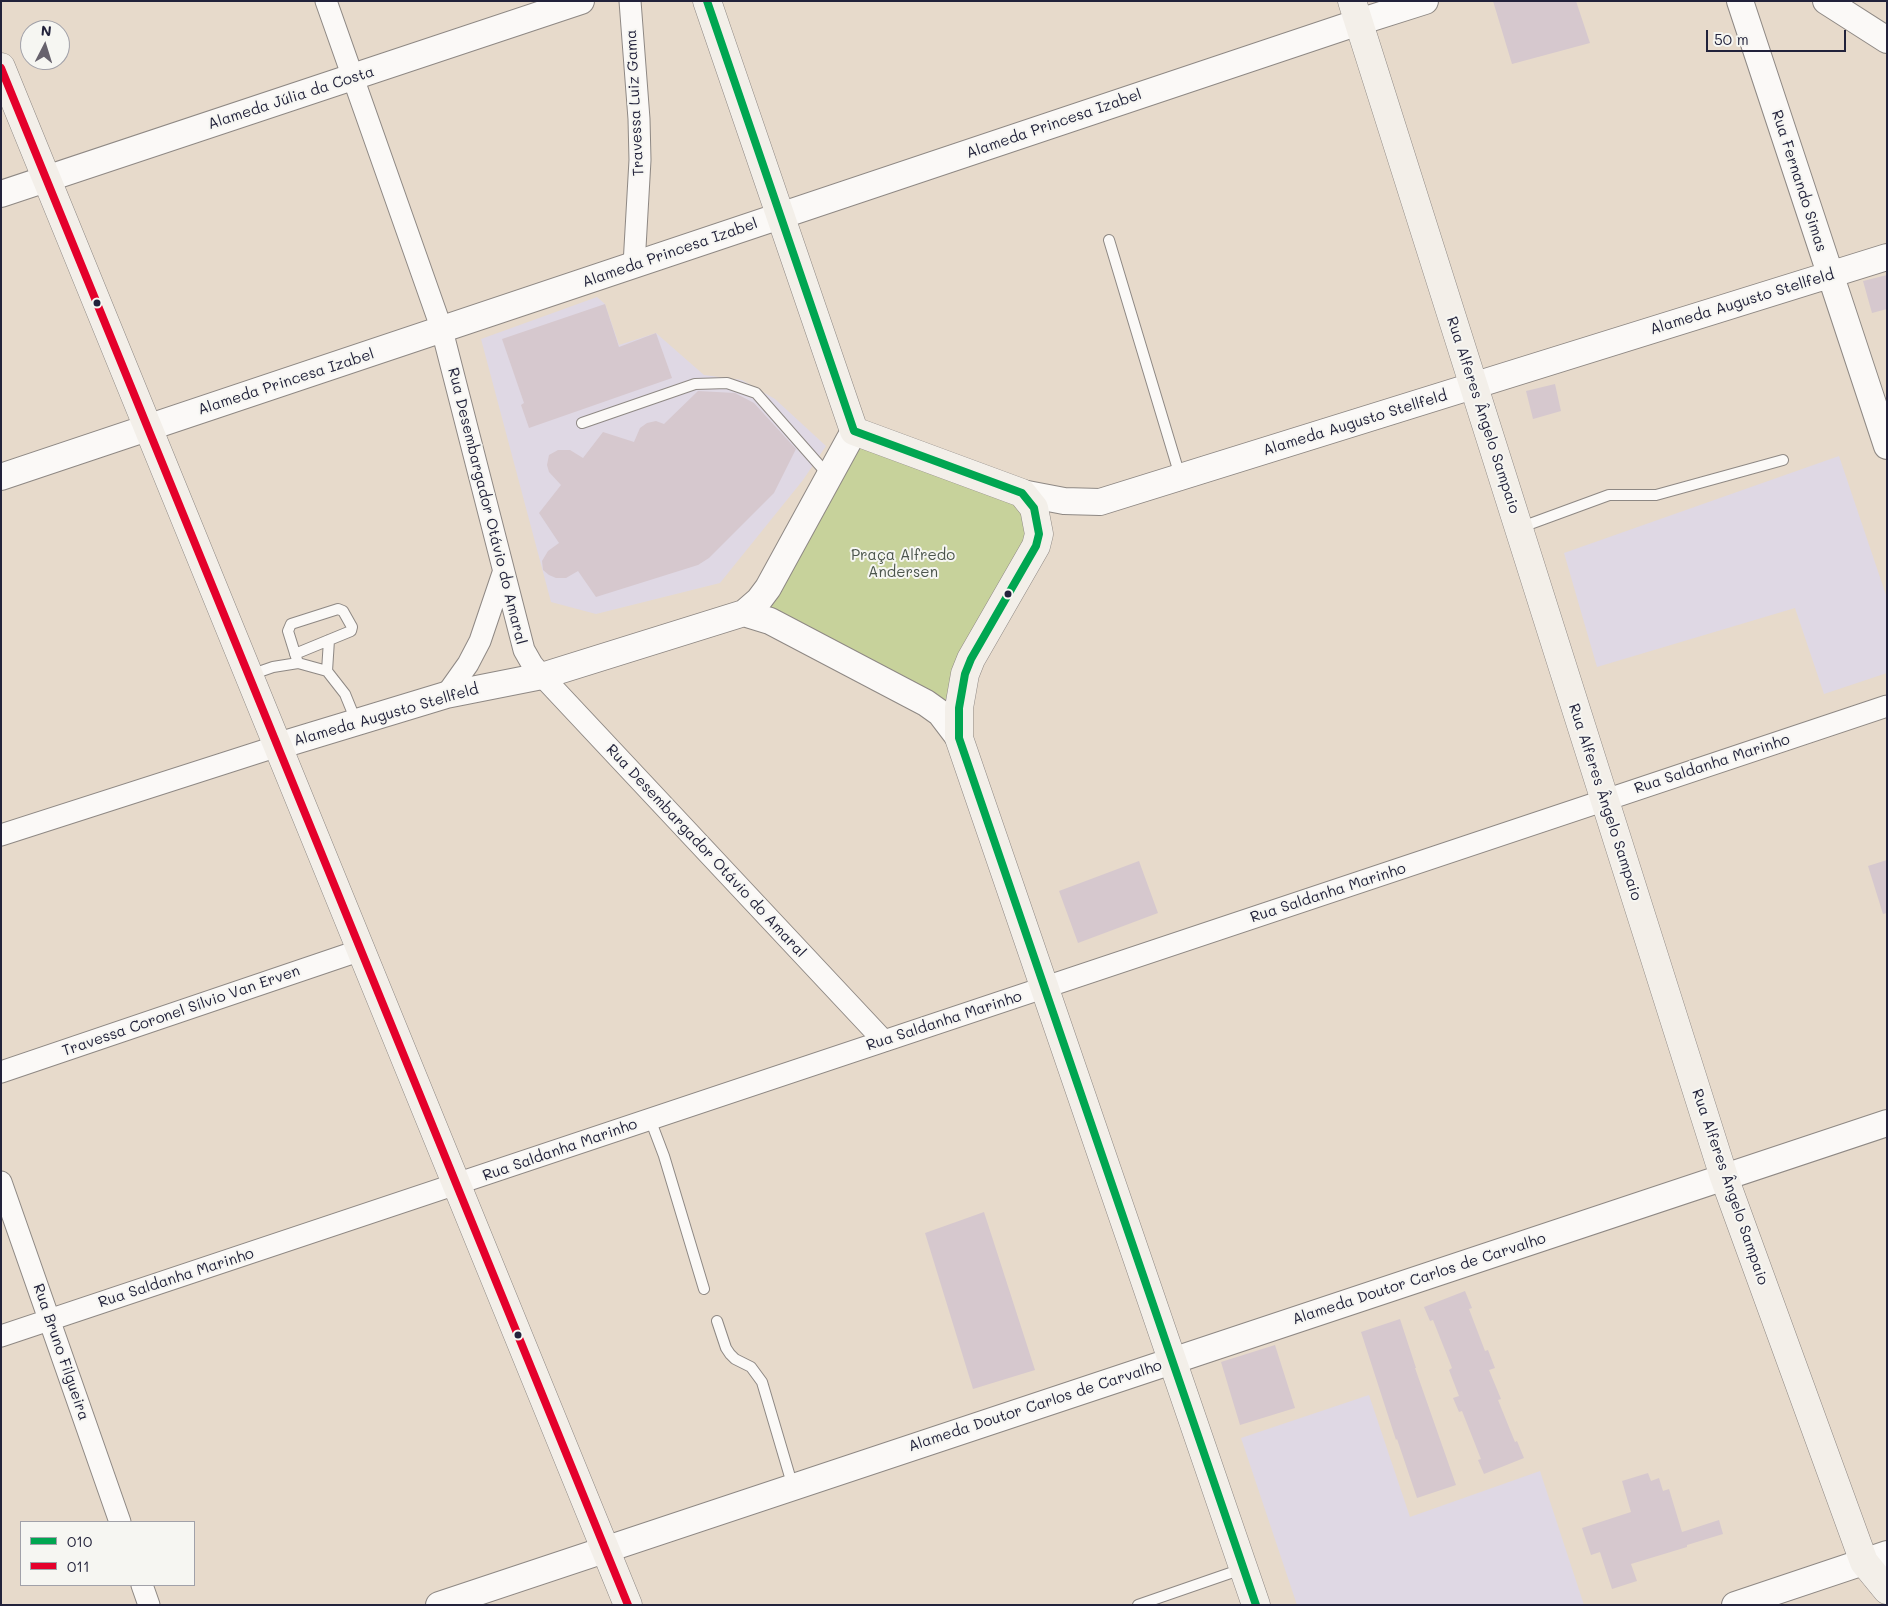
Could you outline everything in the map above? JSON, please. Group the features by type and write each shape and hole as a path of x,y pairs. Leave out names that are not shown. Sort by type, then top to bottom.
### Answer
{"main road":[{"path":"707,1 854,431 1022,493 1034,508 1039,534 1036,546 971,659 961,690 959,738 1256,1605"},
{"name":"Rua Alferes Ângelo Sampaio","path":"1356,12 1724,1177 1887,1590"},
{"path":"1,67 628,1605"}],"street":[{"name":"Rua Desembargador Otávio do Amaral","path":"326,1 442,330 524,650 542,676 884,1041"},
{"name":"Alameda Júlia da Costa","path":"1,194 581,1"},
{"name":"Travessa Luiz Gama","path":"630,1 640,152 634,265"},
{"name":"Alameda Princesa Izabel","path":"1,477 780,216 1356,12 1425,1"},
{"name":"Rua Fernando Simas","path":"1740,1 1887,446"},
{"path":"1826,1 1887,40"},
{"name":"Alameda Augusto Stellfeld","path":"1022,493 1064,501 1100,502 1887,257"},
{"path":"744,614 759,600 768,588 854,431"},
{"path":"446,695 468,664 480,641 503,572"},
{"name":"Alameda Augusto Stellfeld","path":"1,835 278,746 446,695 542,676 744,614"},
{"path":"744,614 770,621 926,703 940,713 959,738"},
{"name":"Rua Saldanha Marinho","path":"1,1336 1887,706"},
{"name":"Travessa Coronel Sílvio Van Erven","path":"1,1072 361,950"},
{"name":"Alameda Doutor Carlos de Carvalho","path":"439,1605 1887,1123"},
{"name":"Rua Bruno Filgueira","path":"1,1182 120,1521"},
{"path":"1735,1605 1875,1558"},
{"path":"142,1586 149,1605"}],"lane":[{"path":"1109,240 1180,477"},
{"path":"582,423 695,384 727,383 756,393 829,476"},
{"path":"1518,529 1609,495 1656,495 1783,460"},
{"path":"249,675 297,659 329,640 351,631 352,627 343,612 338,609 291,624 288,631 297,659"},
{"path":"327,671 329,640"},
{"path":"297,659 327,671 345,694 356,722"},
{"path":"650,1119 664,1156 704,1289"},
{"path":"717,1321 726,1348 730,1354 735,1359 751,1367 762,1382 793,1487"},
{"path":"1138,1605 1243,1568"}],"shaded area":[{"path":"597,297 605,304 619,345 656,333 704,375 742,380 775,399 826,446 803,480 720,583 596,614 551,602 481,339"},
{"path":"1839,456 1887,598 1887,673 1824,694 1795,608 1597,667 1564,553"},
{"path":"1369,1395 1410,1517 1540,1471 1584,1605 1297,1605 1241,1438"}],"green space":[{"name":"Praça Alfredo Andersen","path":"854,431 1022,493 1037,522 971,659 959,738 759,600"}],"building":[{"path":"1493,1 1576,1 1590,43 1512,64"},
{"path":"1887,275 1887,309 1872,313 1863,281"},
{"path":"605,304 619,347 656,333 672,378 529,428 521,405 524,403 502,339"},
{"path":"1555,384 1561,411 1533,419 1526,391"},
{"path":"698,391 735,393 754,403 796,449 774,493 709,558 698,565 596,597 578,571 566,578 556,578 543,570 542,561 548,551 559,543 539,513 561,485 549,472 547,465 549,455 558,450 570,450 583,458 603,432 634,442 640,428 647,423 656,421 664,424"},
{"path":"1887,860 1887,913 1883,914 1868,866"},
{"path":"1139,861 1158,913 1078,943 1059,891"},
{"path":"984,1212 1035,1370 973,1389 925,1233"},
{"path":"1465,1291 1472,1308 1469,1309 1485,1351 1488,1350 1495,1368 1489,1370 1501,1399 1498,1400 1515,1442 1517,1441 1524,1458 1484,1474 1478,1460 1481,1459 1462,1411 1459,1412 1453,1398 1459,1396 1449,1370 1452,1368 1433,1320 1430,1321 1424,1307"},
{"path":"1400,1319 1456,1485 1417,1498 1361,1332"},
{"path":"1275,1345 1295,1408 1240,1425 1221,1362"},
{"path":"1648,1473 1651,1481 1659,1478 1663,1491 1669,1489 1682,1532 1719,1520 1723,1534 1631,1564 1637,1581 1612,1589 1600,1552 1591,1555 1582,1528 1631,1512 1622,1481"}],"transit line":[{"name":"010","path":"707,1 854,431 1022,493 1034,508 1039,534 1036,546 971,659 965,674 959,708 959,738 1256,1605"},
{"name":"011","path":"1,68 628,1605"}]}
